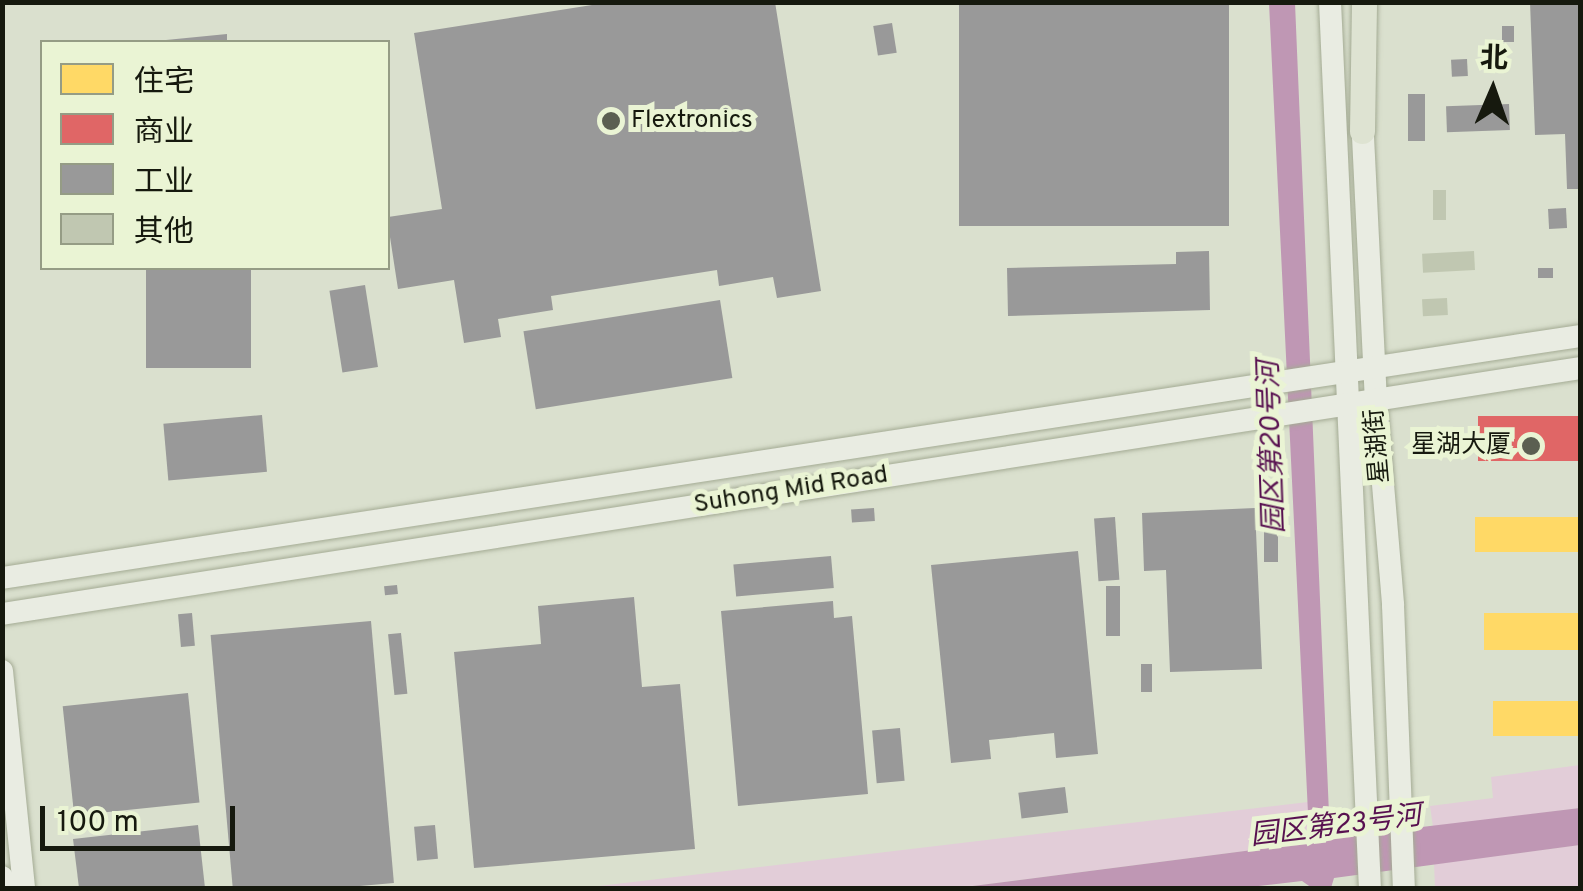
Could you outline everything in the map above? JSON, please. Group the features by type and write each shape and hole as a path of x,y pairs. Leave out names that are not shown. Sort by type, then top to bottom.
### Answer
{"highway":[{"path":"1362,131 1364,2"}],"main road":[{"name":"星湖街","path":"1330,2 1370,881"},
{"name":"星湖街","path":"1356,2 1376,401 1393,605 1404,879"},
{"name":"Suhong Mid Road","path":"2,578 1580,336"},
{"name":"Suhong Mid Road","path":"2,614 1580,368"},
{"path":"2,670 24,888"},
{"path":"2,876 4,888"}],"shaded area":[{"path":"1269,3 1295,3 1330,838 1580,808 1580,845 1334,878 1331,888 1312,888 1302,881 1241,888 957,888 1299,844 1309,834"},
{"path":"1580,765 1580,808 1433,827 1430,806 1493,798 1491,777"},
{"path":"1308,802 1309,834 1299,844 957,888 582,888"},
{"path":"1580,845 1580,888 1435,888 1434,864"}],"building: 住宅":[{"path":"1475,517 1580,517 1580,552 1475,552"},
{"path":"1484,613 1580,613 1580,650 1484,650"},
{"path":"1493,701 1580,701 1580,736 1493,736"}],"building: 商业":[{"name":"星湖大厦","path":"1478,416 1580,416 1580,461 1478,461"}],"building: 工业":[{"name":"Flextronics","path":"611,2 775,2 821,291 777,298 773,277 719,286 717,270 551,296 553,310 498,319 501,337 464,343 454,280 398,289 390,217 442,209 414,33"},
{"path":"959,2 1229,2 1229,226 959,226"},
{"path":"1530,2 1580,2 1580,189 1567,189 1565,134 1535,135"},
{"path":"892,23 897,53 878,56 873,26"},
{"path":"1502,26 1514,26 1514,42 1502,42"},
{"path":"227,34 227,40 166,40"},
{"path":"1467,59 1468,76 1452,77 1451,60"},
{"path":"1408,94 1425,94 1425,141 1408,141"},
{"path":"1509,104 1510,130 1447,132 1446,106"},
{"path":"1566,208 1567,228 1549,229 1548,209"},
{"path":"1209,251 1210,310 1008,316 1007,268 1176,264 1176,252"},
{"path":"1538,268 1553,268 1553,278 1538,278"},
{"path":"146,270 251,270 251,368 146,368"},
{"path":"365,285 378,367 342,373 329,291"},
{"path":"720,300 732,378 536,409 523,331"},
{"path":"262,415 267,472 168,480 163,424"},
{"path":"874,508 875,521 852,523 851,510"},
{"path":"1255,508 1262,669 1170,672 1166,570 1144,571 1142,513"},
{"path":"1264,515 1278,515 1278,562 1264,562"},
{"path":"1115,517 1119,580 1098,581 1094,518"},
{"path":"1078,551 1098,754 1056,758 1054,733 989,740 991,759 951,763 931,565"},
{"path":"831,556 834,588 736,596 733,565"},
{"path":"397,585 398,594 385,595 384,586"},
{"path":"1106,586 1120,586 1120,636 1106,636"},
{"path":"634,597 642,687 680,684 695,849 474,868 454,652 541,644 538,606"},
{"path":"833,601 834,618 852,616 868,794 738,806 721,611"},
{"path":"192,613 195,646 181,647 178,614"},
{"path":"371,621 394,883 337,888 233,888 211,635"},
{"path":"401,633 407,694 394,695 388,634"},
{"path":"1141,664 1152,664 1152,692 1141,692"},
{"path":"188,693 199,802 74,816 63,706"},
{"path":"900,728 905,781 877,783 872,730"},
{"path":"1065,787 1068,813 1022,819 1018,793"},
{"path":"198,825 205,888 79,888 73,839"},
{"path":"435,825 438,859 417,861 414,827"}],"building: 其他":[{"path":"1433,190 1446,190 1446,220 1433,220"},
{"path":"1474,251 1475,270 1423,273 1422,254"},
{"path":"1447,298 1448,315 1423,316 1422,299"}],"place":[{"name":"Flextronics","path":"611,121"},
{"name":"星湖大厦","path":"1531,446"}],"water label":[{"name":"园区第20号河","path":"1273,447"},
{"name":"园区第23号河","path":"1336,827"}]}
